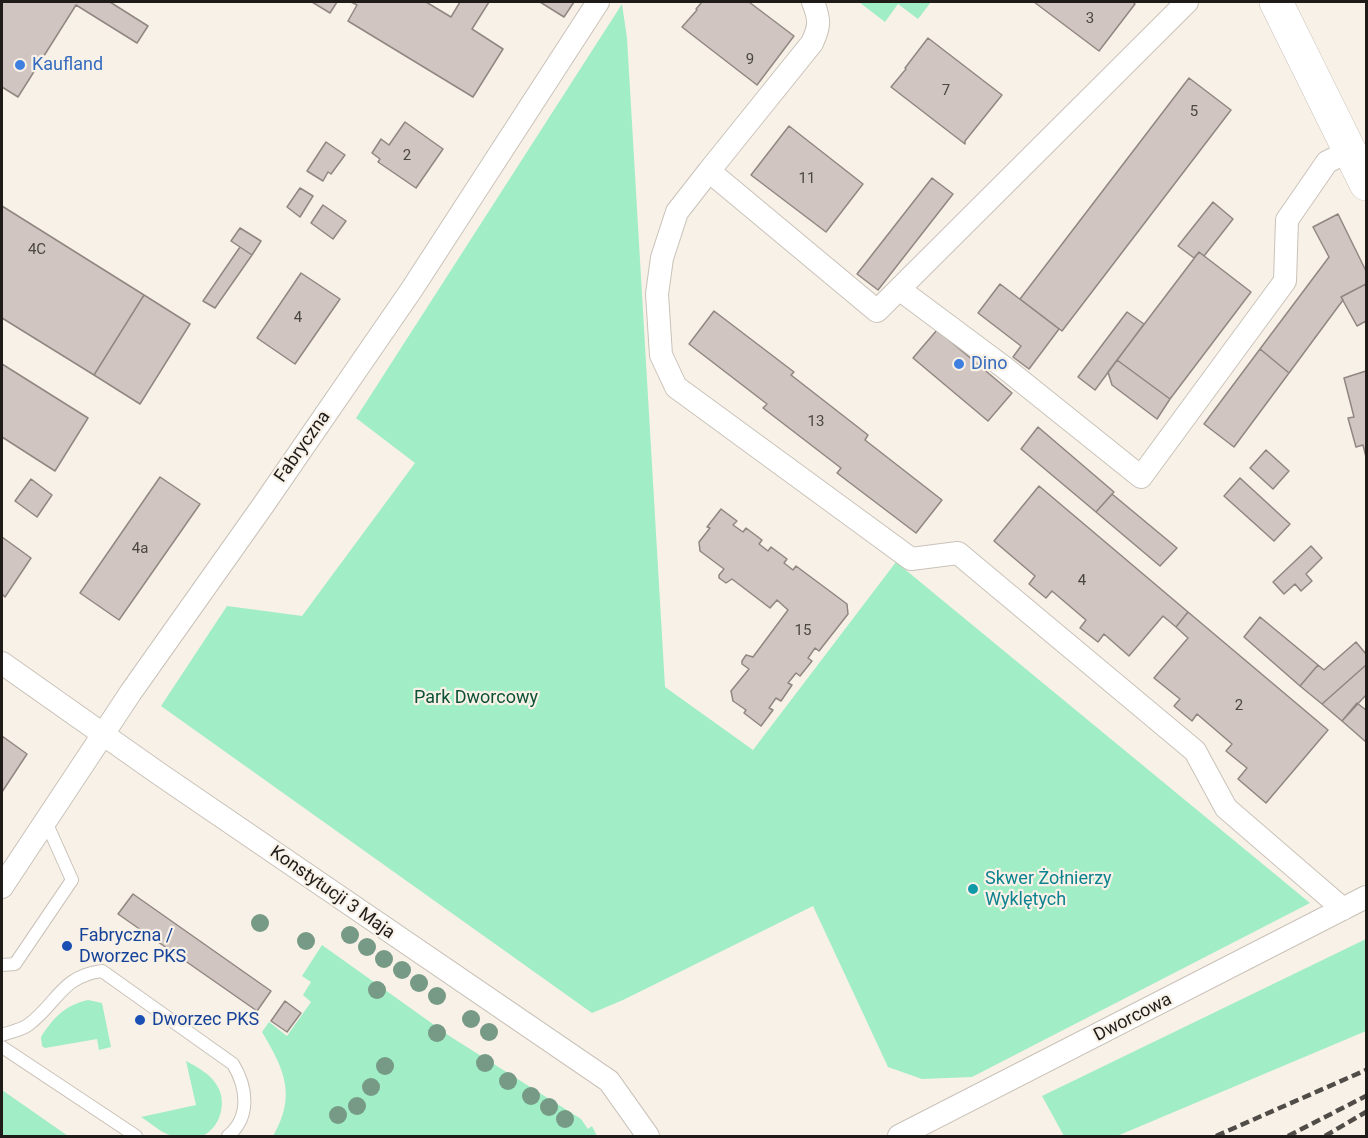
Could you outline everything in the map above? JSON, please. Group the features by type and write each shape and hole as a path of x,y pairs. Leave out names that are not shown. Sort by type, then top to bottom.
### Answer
{"main road":[{"path":"1286,11 1366,184"}],"street":[{"name":"Fabryczna","path":"2,887 104,734 412,289 598,2"},
{"path":"813,2 818,14 819,28 812,43 677,212 662,258 657,294 661,355 676,387 911,559 958,553 1195,751 1226,808 1343,909"},
{"path":"709,171 877,311 1187,2"},
{"path":"899,288 1005,368 1141,477 1286,281 1287,220 1327,162 1351,150"},
{"name":"Konstytucji 3 Maja","path":"2,663 609,1081 648,1137"},
{"name":"Dworcowa","path":"899,1137 1366,897"}],"lane":[{"path":"2,965 15,964 72,880 46,822"},
{"path":"2,1035 27,1026 67,985 85,973 102,971 233,1064 242,1078 244,1106 242,1120 228,1137"},
{"path":"2,1047 136,1137"}],"green space":[{"path":"859,2 931,2 918,19 898,4 885,22"},
{"name":"Park Dworcowy","path":"622,4 627,38 665,687 753,750 896,562 1310,903 972,1077 922,1079 888,1067 813,906 623,1000 592,1013 161,706 227,606 302,616 415,463 356,418"},
{"path":"1366,939 1366,1031 1117,1136 1064,1136 1042,1096"},
{"path":"322,945 451,1037 581,1119 588,1129 592,1126 597,1136 273,1136 284,1108 285,1082 276,1058 262,1032 269,1022 287,1036 311,1002 303,995 311,982 302,976"},
{"path":"88,1000 102,1003 111,1047 99,1050 97,1039 45,1048 42,1046 41,1037 55,1018 73,1005"},
{"path":"186,1061 210,1077 216,1084 222,1104 216,1124 206,1134 195,1137 169,1135 141,1117 196,1105"},
{"path":"2,1090 68,1136 2,1136"}],"building":[{"name":"Kaufland","path":"2,2 110,2 148,26 137,43 76,5 18,97 2,87"},
{"path":"312,2 337,2 330,13"},
{"path":"351,2 426,2 451,17 460,2 489,2 472,29 503,49 473,97 348,21 357,5"},
{"path":"540,2 574,2 564,17"},
{"path":"702,2 749,2 794,36 757,85 682,27"},
{"path":"1034,2 1133,2 1135,4 1099,51"},
{"path":"928,38 1002,95 965,141 965,144 891,87"},
{"path":"1189,78 1231,110 1062,331 1020,299"},
{"path":"405,122 443,149 416,188 378,162 380,159 372,153 381,139 389,145"},
{"path":"789,126 863,184 826,232 751,175"},
{"path":"326,142 345,155 331,174 328,172 323,181 307,171"},
{"path":"932,178 953,194 878,290 857,274"},
{"path":"300,188 313,196 300,217 287,207"},
{"path":"1213,202 1233,219 1204,256 1199,252 1194,258 1178,246"},
{"path":"323,205 346,221 333,239 311,223"},
{"path":"2,206 144,295 94,375 2,318"},
{"path":"1338,214 1366,271 1366,284 1341,297 1343,300 1289,373 1260,349 1329,257 1313,227"},
{"path":"240,228 261,241 252,255 231,241"},
{"path":"240,247 252,255 215,308 203,301"},
{"path":"1199,252 1251,292 1170,399 1117,360"},
{"path":"301,273 340,299 295,364 257,338"},
{"path":"1000,284 1059,329 1029,369 1013,357 1021,346 978,313"},
{"path":"1366,284 1366,321 1357,326 1341,297"},
{"path":"144,295 190,324 140,404 94,375"},
{"path":"714,311 794,372 791,375 868,435 865,440 942,500 916,533 837,473 841,468 763,408 767,404 689,344"},
{"path":"1127,312 1144,324 1095,390 1078,377"},
{"path":"937,330 1012,393 988,421 913,358"},
{"path":"1260,349 1289,373 1234,447 1204,424"},
{"path":"1117,360 1170,399 1157,419 1112,385 1108,372"},
{"path":"2,364 88,418 55,471 2,437"},
{"path":"1366,371 1366,457 1363,445 1356,447 1348,418 1354,417 1344,378"},
{"path":"1038,427 1114,492 1096,512 1021,449"},
{"path":"1266,450 1289,471 1273,489 1250,468"},
{"path":"160,477 200,504 119,620 80,593"},
{"path":"1240,478 1290,524 1274,541 1224,496"},
{"path":"31,479 52,495 37,517 15,501"},
{"path":"1039,486 1188,612 1176,627 1163,616 1129,656 1104,634 1098,642 1080,628 1086,620 1052,591 1046,598 1029,584 1035,576 994,541"},
{"path":"1112,494 1177,548 1160,566 1096,512"},
{"path":"721,509 737,521 733,525 743,532 746,528 762,540 759,544 768,551 771,547 787,559 784,563 793,570 796,566 847,604 848,614 819,651 815,648 808,658 812,661 800,676 796,673 788,683 792,685 781,701 776,698 769,708 773,710 761,726 744,713 746,710 733,701 731,691 749,669 742,664 746,655 753,657 788,610 777,600 770,608 732,579 726,583 719,578 724,569 700,551 699,542"},
{"path":"2,537 31,558 5,597 2,594"},
{"path":"1311,546 1322,558 1306,574 1312,581 1301,591 1295,584 1284,594 1273,582"},
{"path":"1188,612 1328,730 1266,803 1238,779 1247,768 1226,751 1232,744 1197,714 1192,721 1174,706 1180,699 1154,678 1188,638 1176,627"},
{"path":"1260,617 1318,665 1300,686 1244,637"},
{"path":"1356,642 1366,654 1366,665 1322,704 1300,686 1318,665 1324,670"},
{"path":"1366,665 1366,695 1342,721 1322,704"},
{"path":"1357,703 1366,710 1366,742 1342,721"},
{"path":"2,736 27,754 2,792"},
{"path":"133,894 271,991 257,1011 118,914"},
{"path":"285,1001 301,1013 287,1032 271,1021"}],"railway":[{"path":"1216,1136 1366,1070"},
{"path":"1288,1136 1366,1096"},
{"path":"1325,1136 1366,1112"}],"place":[{"name":"Kaufland","path":"20,65"},
{"name":"Dino","path":"959,364"},
{"name":"Skwer Żołnierzy Wyklętych","path":"973,889"},
{"name":"Fabryczna / Dworzec PKS","path":"67,946"},
{"name":"Dworzec PKS","path":"140,1020"}]}
